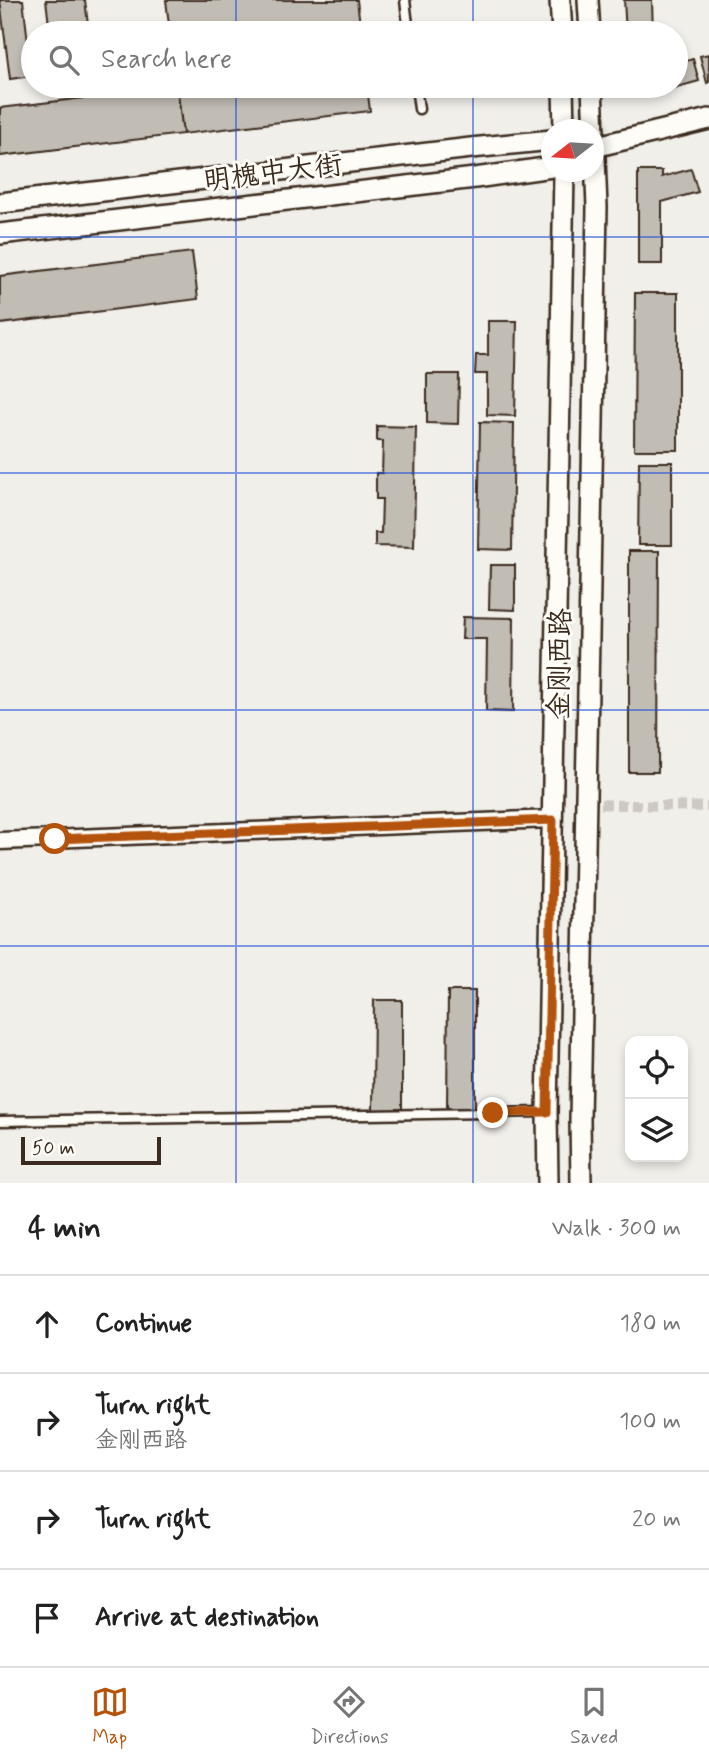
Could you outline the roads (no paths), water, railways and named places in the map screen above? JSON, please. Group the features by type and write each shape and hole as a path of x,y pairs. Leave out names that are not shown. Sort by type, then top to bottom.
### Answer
{"street":[{"path":"560,0 561,21"},
{"path":"588,0 589,21"},
{"path":"564,98 564,119"},
{"name":"金刚西路","path":"592,98 593,119"},
{"path":"604,145 709,119"},
{"name":"明槐中大街","path":"0,203 541,141"},
{"name":"明槐中大街","path":"0,234 541,168"},
{"name":"金刚西路","path":"548,1183 547,1112 564,182"},
{"name":"金刚西路","path":"581,1183 596,182"},
{"path":"0,841 553,820"}],"lane":[{"path":"405,0 408,21"},
{"path":"418,98 419,109"},
{"path":"0,1121 547,1112"}],"tunnel":[{"path":"586,804 709,807"}]}
